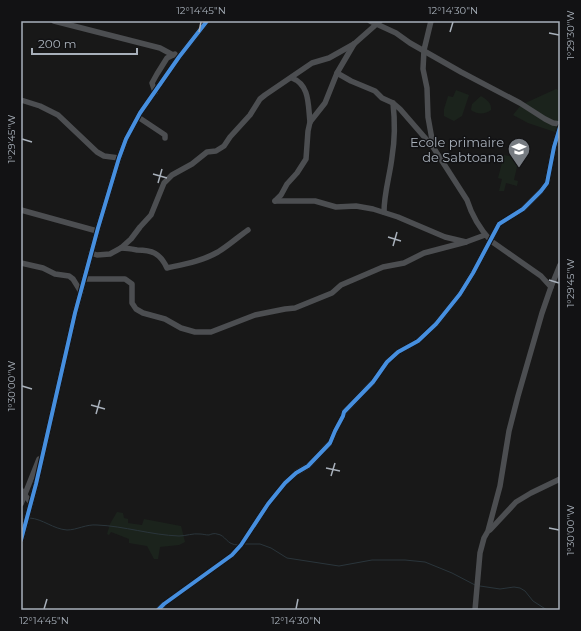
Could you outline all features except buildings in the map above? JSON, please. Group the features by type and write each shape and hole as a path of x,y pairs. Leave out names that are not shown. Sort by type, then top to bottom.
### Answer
{"street":[{"path":"54,21 160,48 173,56"},
{"path":"21,540 81,292 118,158 138,117 154,92 206,21"},
{"path":"158,610 164,604 232,555 241,545 274,495 296,473 304,469 327,447 333,439 335,431 345,410 373,382 387,362 398,352 418,341 436,324 460,294 491,241 499,224 523,209 547,183 554,147 560,128 520,103 488,87 378,22 370,21"},
{"path":"431,21 424,50 423,69 427,88 428,117 433,147"},
{"path":"92,253 98,255 110,254 121,248 151,215 164,183 208,152 216,151 224,146 250,115 260,99 312,63 329,58 354,44 378,22"},
{"path":"310,122 325,103 337,73 354,44"},
{"path":"154,92 152,83 156,74 167,58 184,50"},
{"path":"337,73 351,81 375,91 382,98 393,103 400,109 433,147 467,200 473,215 485,235 491,241 541,276 551,287"},
{"path":"292,78 301,83 307,93 310,122 306,158 297,174 287,184 275,201 315,201 336,207 356,206 384,212 445,237 466,242"},
{"path":"21,100 40,106 58,115 97,152 104,156 118,158"},
{"path":"384,212 384,201 392,157 395,124 393,103"},
{"path":"138,117 165,135 165,138"},
{"path":"553,123 560,124"},
{"path":"21,210 97,231"},
{"path":"121,248 154,252 160,256 167,268 186,264 212,255 248,230"},
{"path":"85,279 125,279 132,284 132,303 136,309 143,313 165,319 181,328 195,332 211,332 255,316 295,308 332,293 341,285 383,267 404,263 424,253 466,242 485,235"},
{"path":"21,263 43,268 55,274 69,276 81,292"},
{"path":"488,531 500,486 509,431 518,396 551,287 560,265"},
{"path":"21,504 23,492 45,444"},
{"path":"475,610 479,561 484,538 488,531 512,505 531,493 560,479"},
{"path":"23,492 31,503"}],"shaded area":[{"path":"556,89 560,91 560,114 555,132 528,123 513,115 521,105"},
{"path":"456,90 469,95 462,116 454,121 444,116 444,109 448,96 453,97"},
{"path":"481,96 490,103 491,110 484,113 476,113 471,110 472,104"},
{"path":"504,155 519,158 514,180 518,181 517,186 506,183 504,191 499,191 502,179 498,178"},
{"path":"117,512 123,513 124,518 128,519 128,523 142,525 144,519 181,526 185,542 179,545 160,547 158,559 154,559 147,546 129,543 129,539 111,532 109,535 107,534 110,524"}],"waterway":[{"path":"30,518 67,530 89,525 97,525 179,536 216,534 222,536 228,542 238,545"},
{"path":"245,544 260,544 271,548 287,558 339,566 372,560 405,560 425,562 452,573 475,585"},
{"path":"480,586 500,589 514,587 520,588 525,591 533,601 547,610"}],"cycle path":[{"path":"21,540 36,484 75,313 119,158 126,139 140,113 179,57 207,21"},
{"path":"158,610 164,604 232,555 241,545 268,504 285,483 296,473 308,466 330,443 344,412 373,382 387,362 398,352 418,341 436,324 460,294 499,224 523,209 547,183 554,147 560,127"}],"place":[{"name":"Ecole primaire de Sabtoana","path":"519,168"}]}
